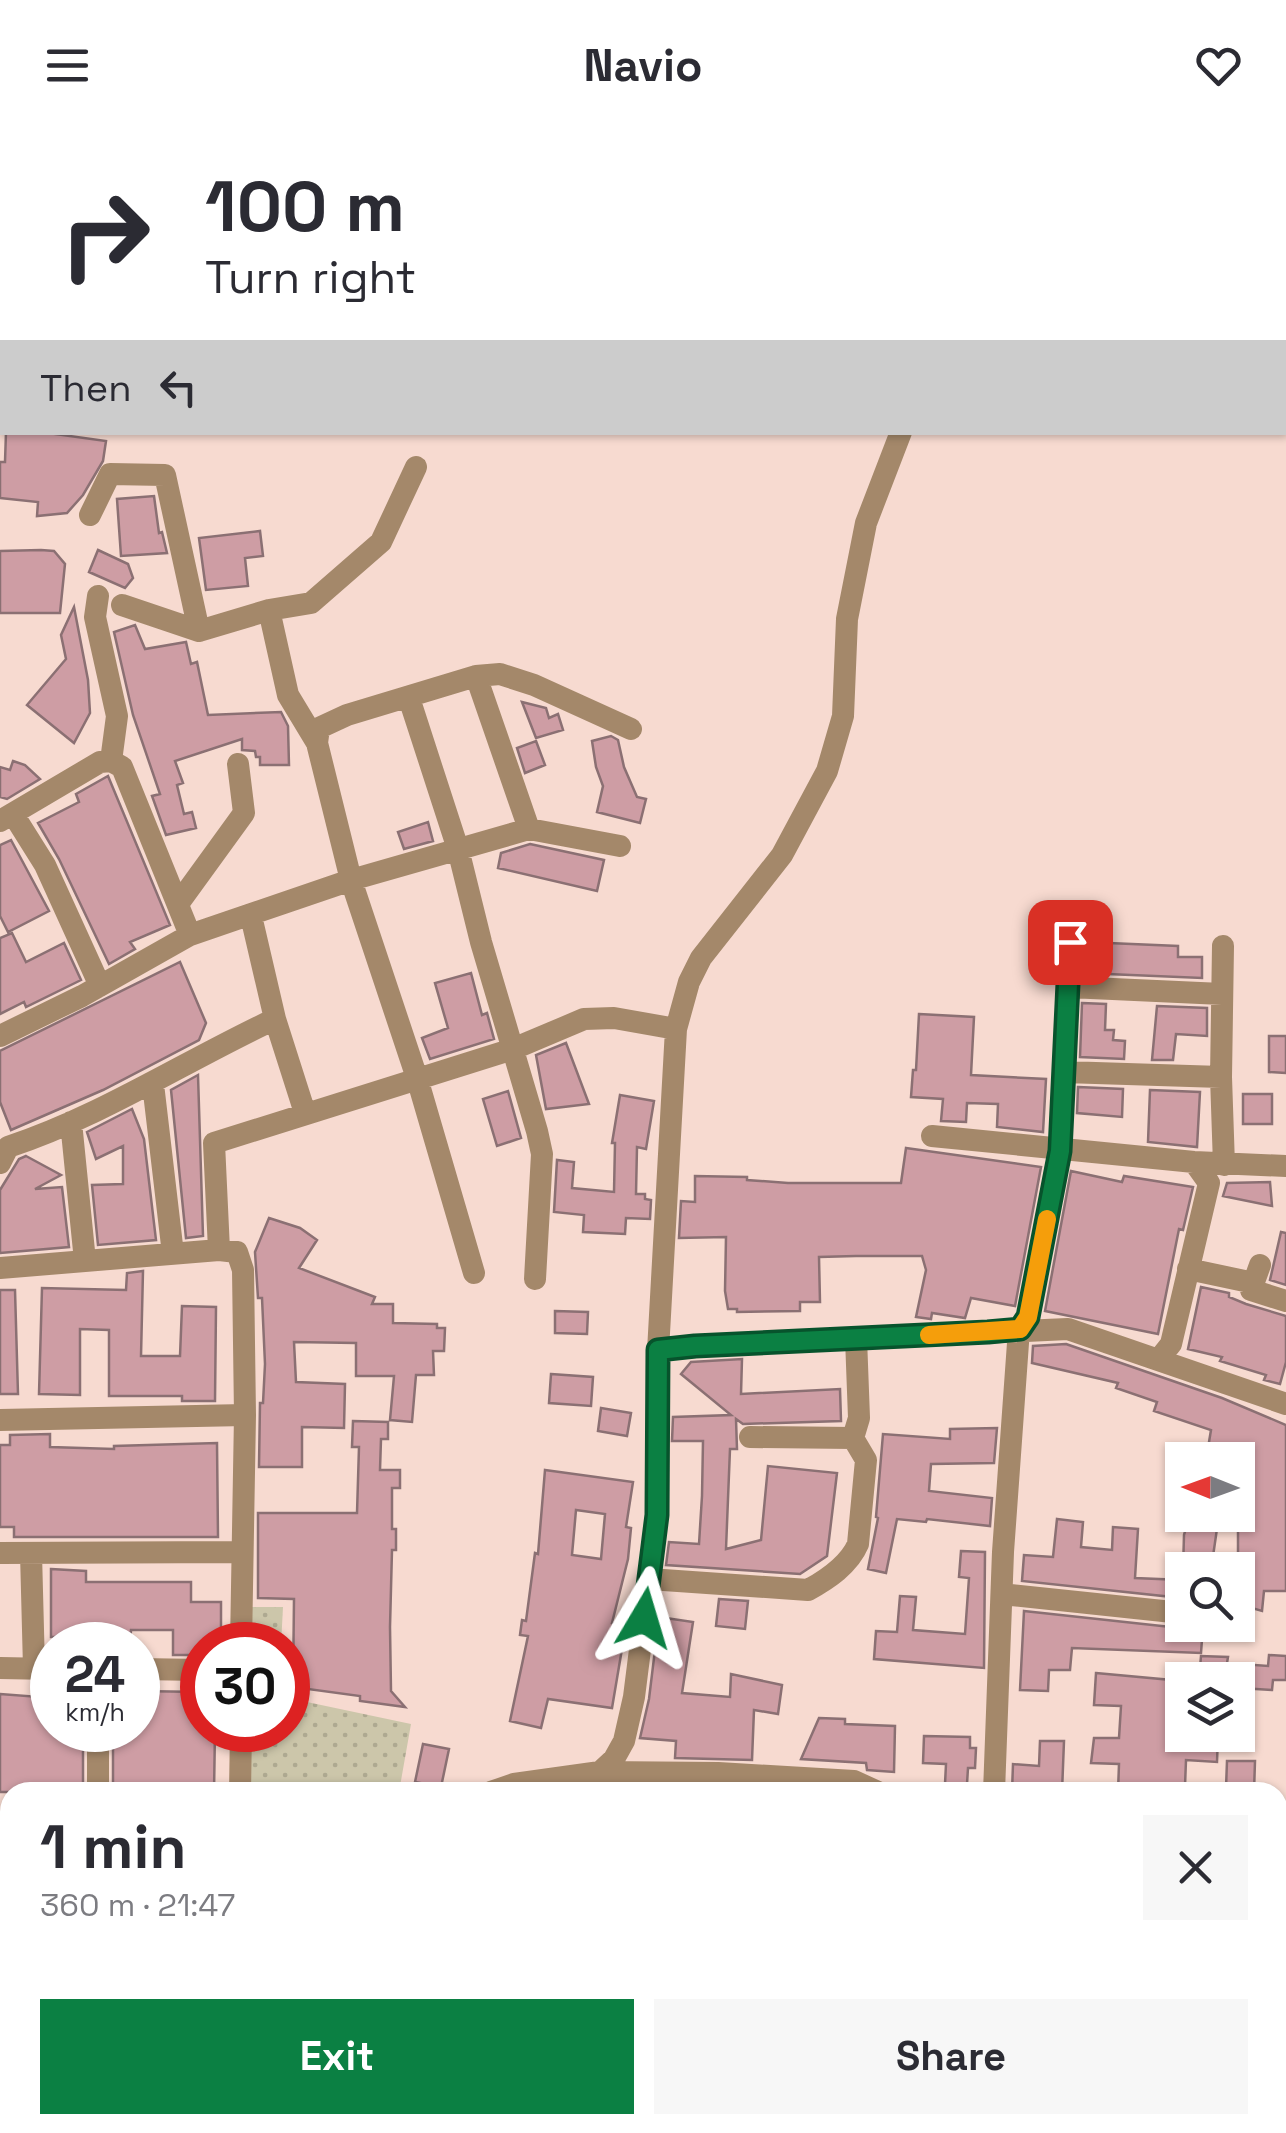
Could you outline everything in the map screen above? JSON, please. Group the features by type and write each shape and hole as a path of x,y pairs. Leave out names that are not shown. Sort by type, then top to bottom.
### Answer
{"street":[{"path":"600,1772 614,1760 624,1741 634,1697 657,1515 658,1350 676,1029 689,982 701,958 782,856 827,771 843,716 847,618 866,523 901,435"},
{"path":"122,604 199,631 269,610 311,603 381,542 416,467"},
{"path":"90,516 110,474 165,476 199,631"},
{"path":"98,596 95,616 117,716 111,761"},
{"path":"269,610 288,695 317,743 351,880 474,1272"},
{"path":"317,743 323,724 476,676 506,675 631,729"},
{"path":"476,676 530,828"},
{"path":"408,698 458,849 542,1154 535,1278"},
{"path":"100,986 46,865 7,817 100,762 111,761 122,767 190,935"},
{"path":"178,904 244,813 238,764"},
{"path":"0,1036 190,935 351,880 530,828 620,846"},
{"path":"251,916 275,1019 305,1113"},
{"path":"994,1782 1002,1594 1020,1329 1028,1317 1060,1151 1070,942"},
{"path":"1223,946 1224,1165"},
{"path":"1069,986 1222,994"},
{"path":"219,1250 214,1143 513,1049 584,1019 614,1018 676,1029"},
{"path":"0,1163 8,1147 153,1084 275,1019"},
{"path":"1064,1072 1221,1077"},
{"path":"153,1084 173,1254"},
{"path":"71,1122 85,1262"},
{"path":"932,1136 1224,1165 1286,1166"},
{"path":"1159,1359 1171,1344 1209,1183 1194,1162"},
{"path":"0,1268 219,1250 237,1252 243,1270 245,1415 242,1622"},
{"path":"1188,1269 1257,1274 1251,1290 1286,1301"},
{"path":"658,1350 1068,1329 1286,1404"},
{"path":"649,1579 808,1590 849,1560 858,1544 866,1460 853,1438 859,1418 856,1338"},
{"path":"0,1420 245,1415"},
{"path":"750,1437 853,1438"},
{"path":"31,1552 38,1622"},
{"path":"0,1553 241,1552"},
{"path":"1002,1594 1165,1611"},
{"path":"0,1668 30,1669"},
{"path":"98,1752 98,1782"},
{"path":"240,1752 240,1782"},
{"path":"559,1782 600,1772 718,1773 807,1782"}],"shaded area":[{"path":"252,1607 283,1607 282,1622 252,1622"},
{"path":"310,1703 411,1724 401,1782 246,1782 247,1752 310,1752"}],"building":[{"path":"6,435 63,435 106,441 103,461 67,513 37,516 38,502 0,498 0,462 5,462"},
{"path":"154,496 159,533 162,532 167,553 121,556 117,499"},
{"path":"260,531 263,556 245,558 248,586 206,590 199,538"},
{"path":"98,550 128,564 133,578 125,588 89,572"},
{"path":"0,551 54,551 65,564 60,613 0,613"},
{"path":"74,607 90,713 74,743 27,705 66,659 61,635"},
{"path":"135,625 145,649 186,642 191,664 197,662 208,715 281,712 288,726 289,765 260,765 255,751 242,750 242,739 175,761 183,783 177,785 184,814 192,812 196,828 166,835 152,796 160,794 133,715 114,632"},
{"path":"522,702 546,708 549,718 558,714 563,730 536,738"},
{"path":"611,736 618,740 637,797 646,799 640,823 597,812 603,786 592,741"},
{"path":"536,741 545,765 525,773 517,748"},
{"path":"13,761 25,765 40,779 7,799 0,797 0,767 10,770"},
{"path":"108,776 170,925 130,942 135,949 109,964 38,823 79,802 76,794"},
{"path":"428,822 433,841 404,849 398,832"},
{"path":"11,840 49,911 8,932 0,916 0,845"},
{"path":"530,844 604,860 597,891 498,868 501,853"},
{"path":"12,933 26,962 64,943 81,980 26,1007 24,1002 0,1014 0,938"},
{"path":"1085,942 1178,946 1178,957 1202,957 1202,978 1084,973"},
{"path":"180,962 206,1023 199,1040 103,1090 11,1130 0,1102 0,1051"},
{"path":"471,973 482,1015 487,1013 494,1039 430,1059 422,1038 448,1028 435,983"},
{"path":"1082,1003 1106,1004 1105,1030 1114,1030 1113,1040 1125,1041 1124,1059 1080,1057"},
{"path":"1157,1006 1207,1008 1207,1036 1176,1034 1173,1060 1152,1060"},
{"path":"919,1014 974,1017 971,1075 1046,1079 1043,1132 997,1127 998,1104 967,1103 966,1122 941,1121 943,1099 911,1097"},
{"path":"1269,1036 1286,1036 1286,1073 1269,1072"},
{"path":"566,1043 589,1104 546,1109 536,1055"},
{"path":"198,1075 203,1236 186,1238 171,1090"},
{"path":"1078,1087 1123,1089 1122,1117 1077,1113"},
{"path":"1150,1090 1200,1092 1197,1147 1148,1142"},
{"path":"508,1091 521,1138 497,1146 483,1099"},
{"path":"1243,1094 1272,1094 1272,1124 1243,1124"},
{"path":"620,1095 654,1101 646,1149 637,1147 636,1194 645,1194 645,1199 651,1200 650,1219 626,1218 625,1234 583,1232 584,1215 554,1212 557,1160 574,1162 572,1188 614,1192 612,1143"},
{"path":"132,1109 144,1139 156,1240 98,1245 92,1185 123,1184 123,1146 96,1159 87,1132"},
{"path":"906,1148 1041,1167 1015,1306 971,1298 965,1318 932,1313 931,1319 916,1317 926,1270 922,1256 856,1256 819,1257 820,1302 800,1302 800,1311 737,1312 728,1309 725,1291 726,1237 679,1238 681,1201 695,1202 695,1176 788,1183 901,1183"},
{"path":"26,1156 61,1175 35,1189 62,1187 69,1247 0,1253 0,1190 19,1159"},
{"path":"1071,1171 1122,1182 1124,1176 1193,1187 1183,1230 1179,1229 1158,1334 1045,1311"},
{"path":"1270,1182 1272,1206 1223,1196 1227,1183"},
{"path":"269,1218 300,1228 317,1240 299,1268 375,1297 372,1304 393,1304 393,1323 437,1324 437,1328 445,1328 444,1351 433,1351 434,1375 416,1375 412,1422 390,1420 394,1376 356,1376 356,1343 294,1342 296,1382 345,1384 344,1428 302,1427 302,1467 259,1467 265,1364 255,1252"},
{"path":"1281,1232 1286,1233 1286,1285 1270,1280"},
{"path":"143,1271 141,1356 180,1356 182,1306 216,1307 215,1401 182,1401 182,1396 109,1396 109,1330 80,1329 80,1395 39,1394 42,1288 126,1290 127,1273"},
{"path":"1201,1287 1229,1293 1229,1297 1246,1304 1286,1316 1286,1362 1280,1384 1264,1380 1266,1375 1220,1361 1222,1357 1188,1349"},
{"path":"0,1290 15,1290 18,1394 0,1394"},
{"path":"555,1311 588,1312 587,1334 555,1333"},
{"path":"1066,1344 1222,1398 1286,1425 1286,1591 1264,1591 1262,1611 1255,1609 1255,1552 1238,1552 1238,1532 1255,1532 1255,1442 1209,1442 1211,1430 1154,1411 1157,1402 1116,1388 1118,1383 1032,1363 1033,1346"},
{"path":"742,1359 741,1394 840,1389 841,1421 743,1424 736,1419 737,1449 730,1449 726,1549 761,1540 768,1466 837,1473 827,1556 800,1574 666,1565 669,1542 699,1544 702,1496 703,1441 672,1441 673,1417 731,1415 681,1374 691,1362"},
{"path":"551,1374 593,1377 591,1406 549,1403"},
{"path":"601,1408 631,1413 627,1436 598,1431"},
{"path":"353,1421 388,1422 388,1439 381,1439 380,1470 400,1470 400,1488 392,1488 396,1550 392,1550 391,1691 405,1707 310,1689 310,1622 294,1622 294,1599 258,1598 258,1513 357,1513 359,1447 352,1447"},
{"path":"997,1428 994,1463 931,1464 929,1491 992,1498 990,1526 897,1519 886,1573 868,1569 878,1518 883,1434 950,1439 950,1429"},
{"path":"50,1434 50,1447 114,1449 217,1443 218,1537 14,1537 14,1527 0,1527 0,1445 10,1445 10,1435"},
{"path":"545,1470 633,1482 626,1527 631,1528 628,1559 612,1623 626,1625 612,1708 548,1699 541,1728 510,1721 528,1636 520,1635 522,1620 526,1621 535,1553 538,1554","holes":["576,1510 605,1514 601,1559 572,1555"]},
{"path":"1057,1519 1083,1522 1081,1547 1112,1550 1113,1527 1138,1529 1135,1578 1165,1579 1165,1596 1022,1581 1024,1555 1053,1557"},
{"path":"1217,1532 1214,1552 1184,1552 1184,1535"},
{"path":"961,1551 985,1552 984,1668 874,1659 876,1631 897,1632 900,1596 916,1597 913,1630 965,1634 969,1578 959,1577"},
{"path":"51,1569 86,1571 86,1582 191,1582 191,1602 221,1602 221,1622 180,1622 180,1655 173,1655 173,1630 160,1630 160,1622 51,1622"},
{"path":"719,1599 748,1601 745,1629 716,1626"},
{"path":"1024,1611 1165,1626 1165,1642 1202,1642 1201,1653 1072,1648 1070,1670 1049,1670 1048,1691 1020,1690"},
{"path":"659,1617 693,1622 682,1693 730,1697 731,1674 782,1685 778,1714 754,1710 752,1760 675,1758 676,1741 640,1738"},
{"path":"1269,1655 1286,1656 1286,1680 1273,1680 1272,1690 1255,1689 1255,1665 1268,1666"},
{"path":"1201,1656 1228,1657 1227,1662 1200,1662"},
{"path":"1096,1673 1165,1679 1165,1752 1217,1752 1217,1762 1186,1760 1185,1782 1118,1782 1119,1764 1091,1763 1094,1738 1119,1738 1121,1706 1094,1705"},
{"path":"160,1691 180,1692 180,1752 215,1752 214,1782 113,1782 113,1752 160,1752"},
{"path":"0,1694 30,1696 30,1752 83,1752 83,1782 0,1782"},
{"path":"819,1718 845,1719 845,1724 895,1726 894,1772 867,1770 866,1763 801,1759"},
{"path":"924,1736 970,1737 970,1748 976,1748 975,1768 968,1768 967,1782 945,1782 946,1764 923,1763"},
{"path":"1040,1741 1064,1741 1062,1782 1012,1782 1013,1764 1039,1766"},
{"path":"423,1744 449,1749 442,1782 415,1782"},
{"path":"1227,1761 1255,1761 1254,1782 1226,1782"}],"slow traffic":[{"path":"929,1335 1020,1329 1028,1317 1047,1219"}],"route":[{"path":"644,1618 657,1515 658,1350 988,1332 1020,1329 1028,1317 1060,1151 1070,942"}]}
